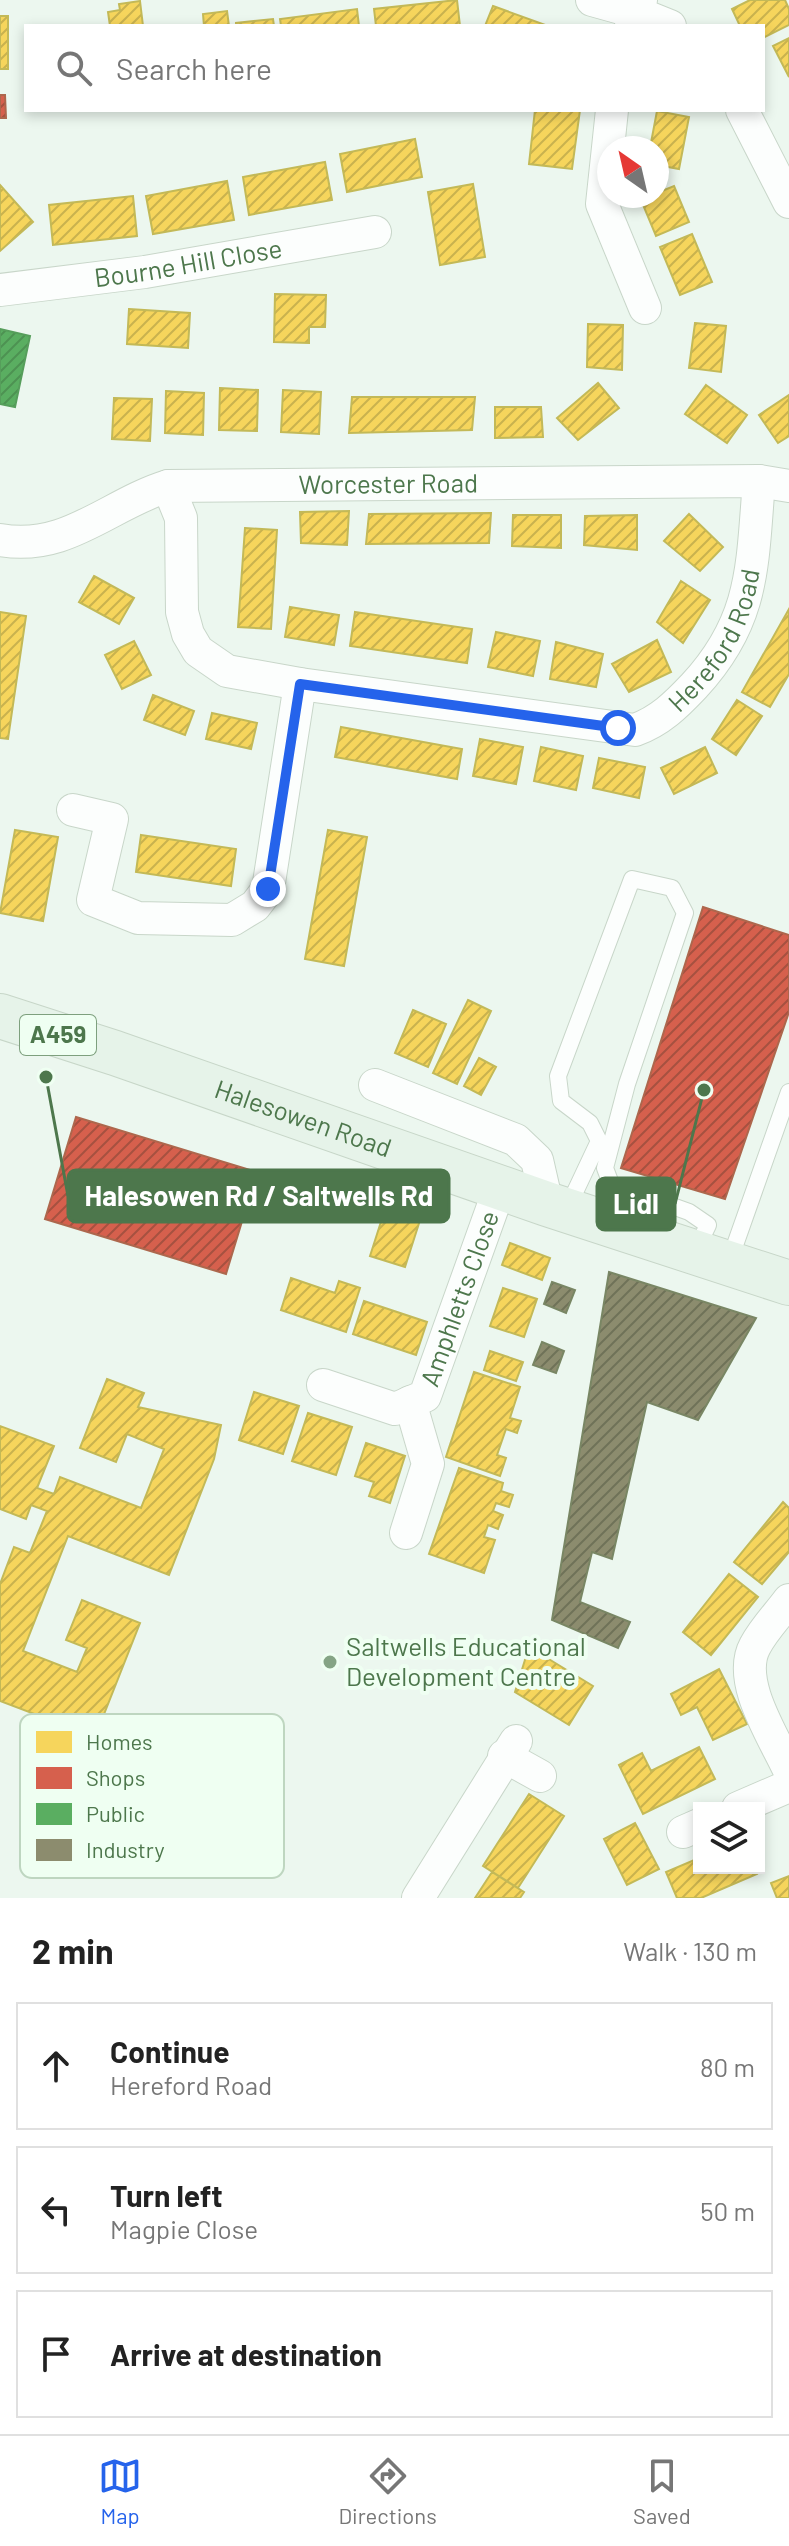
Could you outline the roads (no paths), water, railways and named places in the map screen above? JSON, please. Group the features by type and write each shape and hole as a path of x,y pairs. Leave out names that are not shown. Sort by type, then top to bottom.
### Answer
{"main road":[{"name":"Halesowen Road","path":"0,1016 789,1283"}],"street":[{"path":"592,0 665,24"},
{"path":"612,112 602,204 645,308"},
{"path":"743,112 789,202"},
{"name":"Bourne Hill Close","path":"0,290 145,272 375,232"},
{"name":"Worcester Road","path":"0,540 18,543 71,534 147,492 168,486 774,484"},
{"name":"Hereford Road","path":"168,486 181,518 182,612 188,634 198,651 227,671 300,684 635,730 651,724 675,706 708,671 730,638 744,606 774,484"},
{"path":"73,810 112,819 93,900 138,918 232,920 255,906 268,889 300,684"},
{"path":"375,1085 516,1140 537,1160 557,1207"},
{"name":"Amphletts Close","path":"323,1385 395,1409 425,1396 500,1187"},
{"name":"Amphletts Close","path":"406,1533 428,1464 410,1402"},
{"path":"789,1600 753,1648 748,1669 751,1690 789,1770"},
{"path":"418,1898 510,1748 540,1776"},
{"path":"752,1802 789,1786"}],"lane":[{"path":"557,1207 599,1141 590,1123 561,1101 558,1076 632,879 672,888 685,913 627,1084 605,1168 611,1184 689,1212 708,1225 712,1258"},
{"path":"712,1258 789,1092"}],"place":[{"name":"Halesowen Rd / Saltwells Rd","path":"46,1077"},
{"name":"Lidl","path":"704,1090"},
{"name":"Saltwells Educational Development Centre","path":"330,1662"}]}
